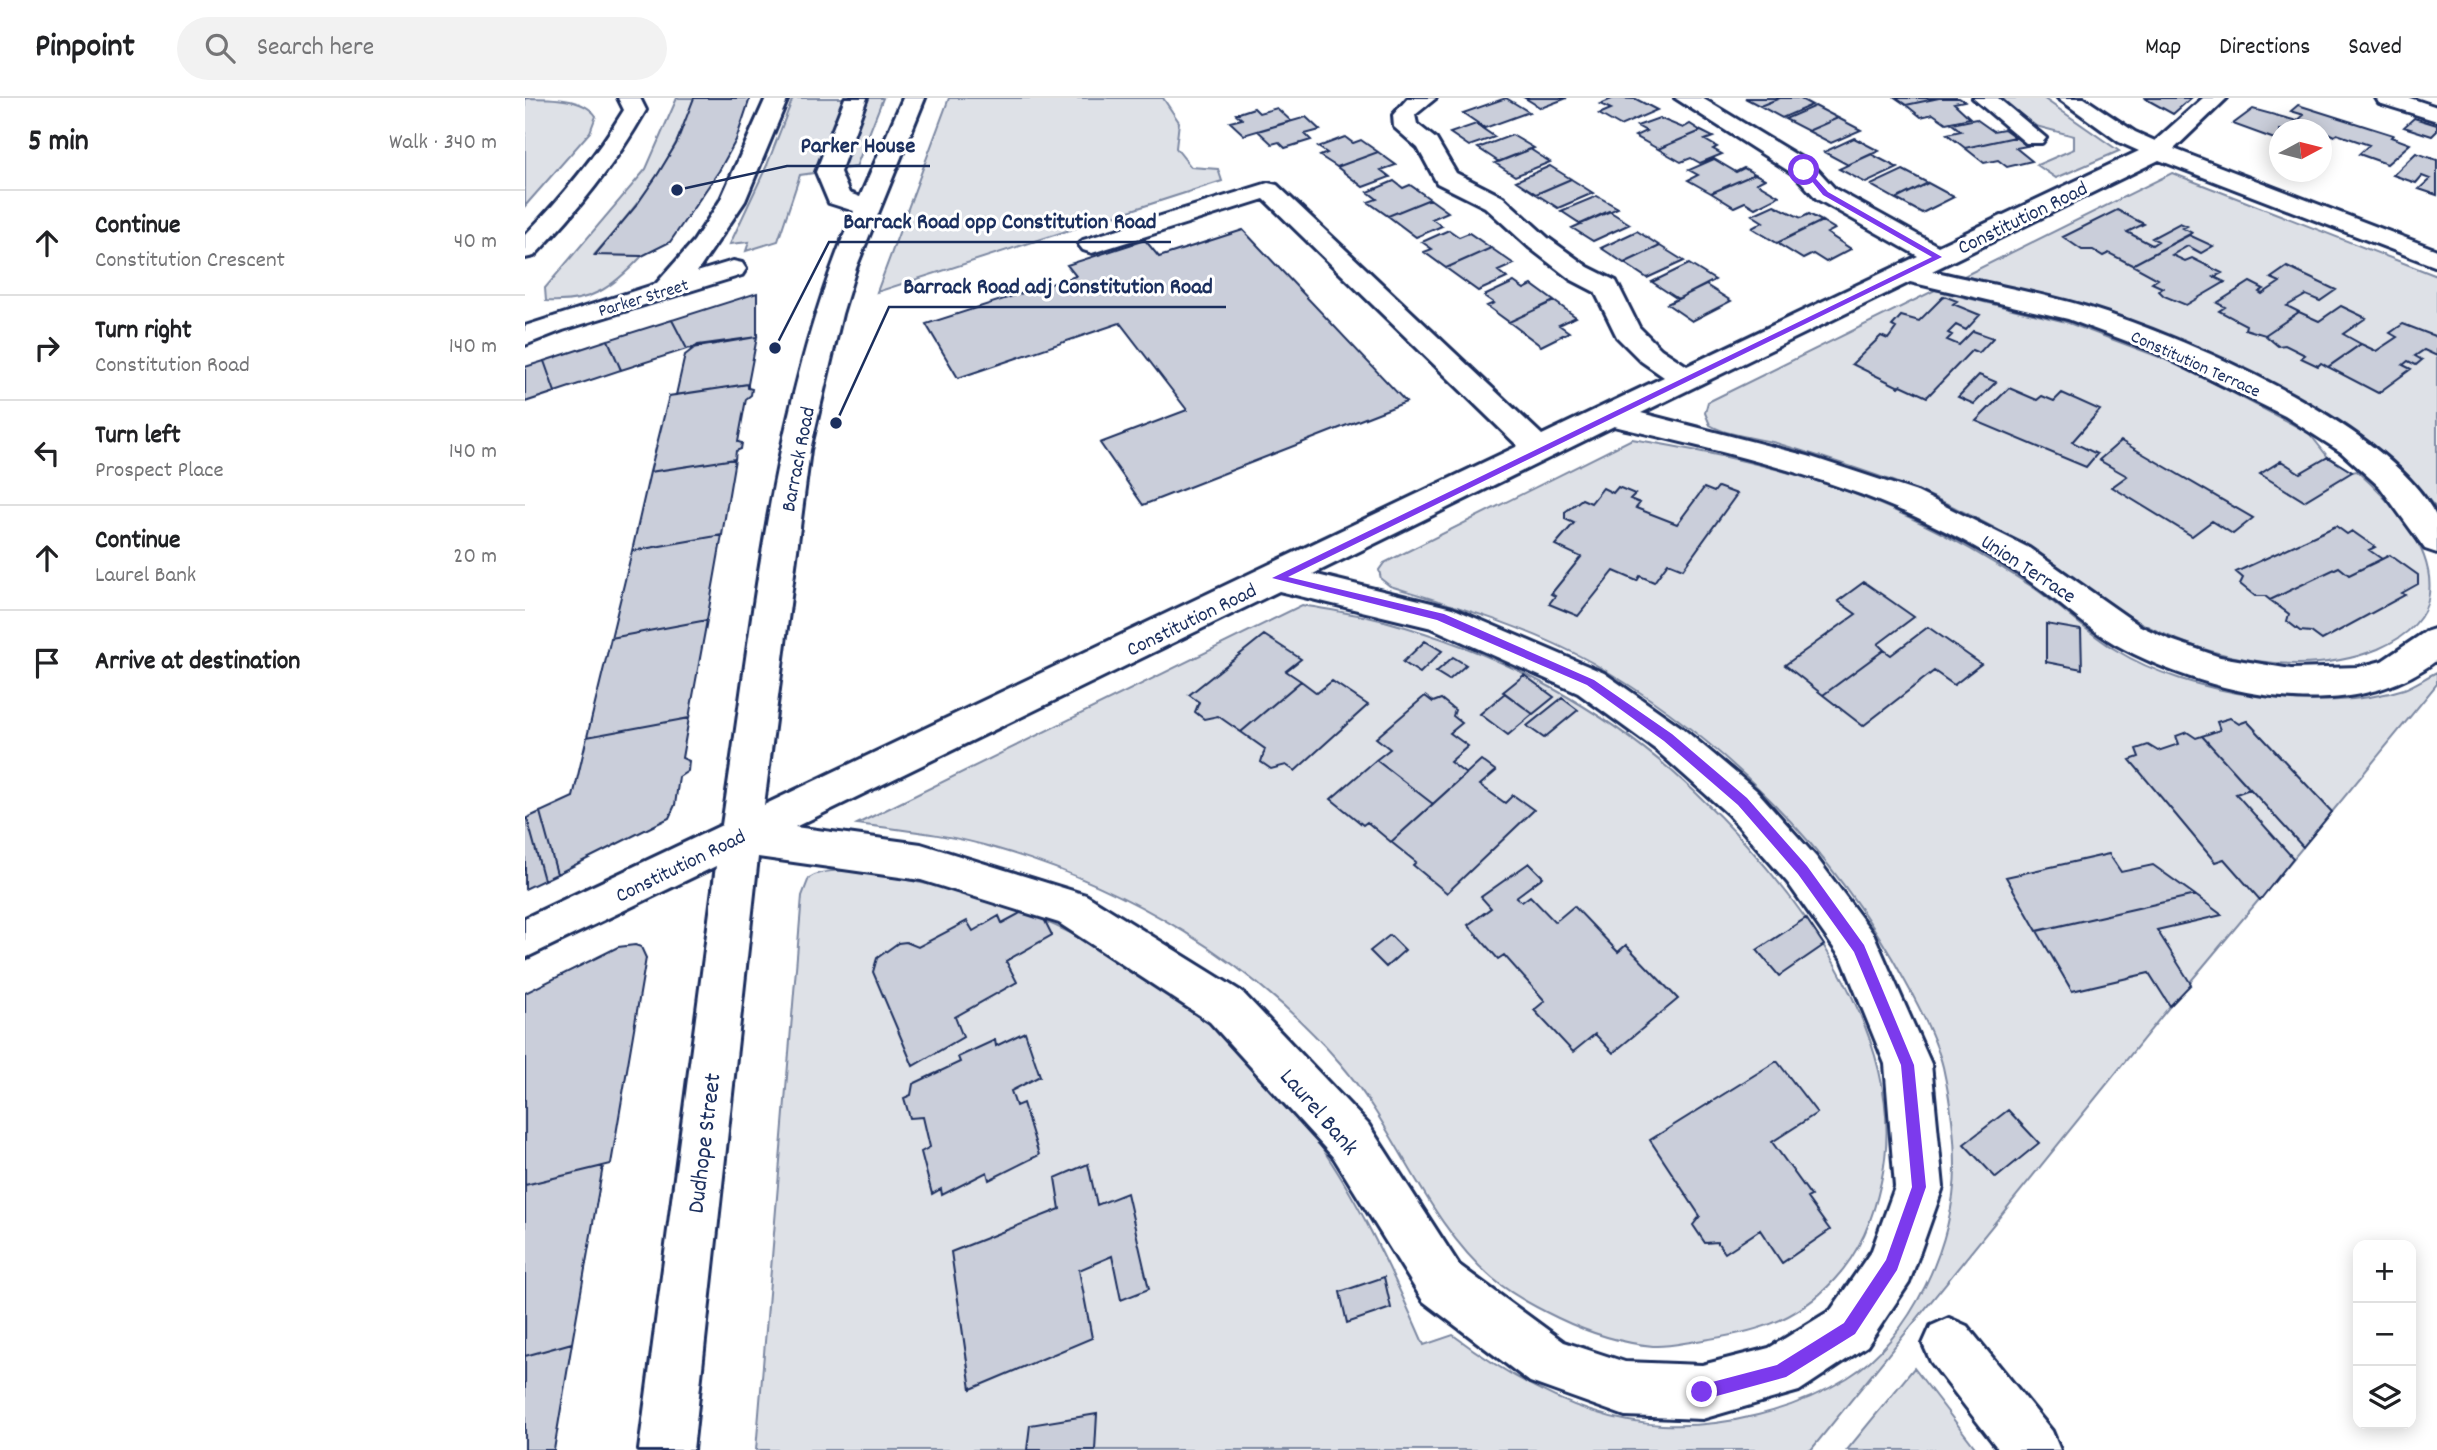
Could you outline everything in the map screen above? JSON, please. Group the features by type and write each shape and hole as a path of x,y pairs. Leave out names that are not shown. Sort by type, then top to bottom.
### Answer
{"street":[{"path":"526,248 578,195 611,151 635,110 629,98"},
{"path":"665,290 714,235 752,166 777,98"},
{"path":"856,98 828,172 838,198 868,207"},
{"name":"Barrack Road","path":"740,836 795,450 828,314 868,207 915,98"},
{"path":"1426,98 1412,105 1404,115 1406,127 1428,144 1446,178 1494,202 1539,243 1579,273 1607,287 1627,331 1651,355 1687,379"},
{"path":"1686,98 1804,170 1826,194 1938,257"},
{"path":"1984,98 2034,138"},
{"path":"2069,98 2127,137 2158,151 2437,259"},
{"name":"Constitution Road","path":"525,939 2158,151 2216,98"},
{"path":"2387,98 2437,114"},
{"path":"1092,245 1268,190 1539,449"},
{"name":"Parker Street","path":"525,337 553,324 733,269"},
{"name":"Constitution Terrace","path":"1906,273 2077,313 2163,345 2275,398 2352,445 2391,480 2437,541"},
{"name":"Parker Street","path":"525,318 553,324"},
{"name":"Union Terrace","path":"1611,416 1767,453 1907,500 1972,531 2048,577 2126,634 2213,671 2303,683 2349,681 2390,673 2437,641"},
{"name":"Laurel Bank","path":"740,836 921,862 1071,908 1226,1007 1351,1141 1441,1283 1549,1363 1625,1389 1702,1392 1780,1372 1849,1328 1891,1265 1919,1187 1908,1065 1859,949 1802,870 1742,802 1668,737 1591,682 1440,617 1277,578"},
{"name":"Dudhope Street","path":"666,1450 740,836"},
{"path":"1949,1344 2033,1450"}],"shaded area":[{"path":"525,98 575,102 591,110 596,116 590,132 525,206"},
{"path":"677,98 694,98 677,142 640,200 595,254 642,256 621,277 600,291 576,300 546,301 545,288 646,169"},
{"path":"793,98 883,98 856,167 800,175 778,241 746,251 749,242 730,244 767,165"},
{"path":"949,98 1163,98 1179,122 1176,148 1191,167 1218,169 1222,181 877,292"},
{"path":"1999,98 2043,98 2119,151 2056,178 2037,165 2074,149 2074,136 2036,126"},
{"path":"2172,173 2437,276 2437,509 2404,473 2347,428 2240,367 2091,308 1964,276"},
{"path":"1935,290 2066,322 2178,364 2309,433 2328,457 2352,472 2357,471 2383,496 2417,542 2429,576 2427,604 2418,621 2387,645 2349,658 2289,664 2228,656 2170,637 2143,624 2017,541 1926,494 1833,460 1776,443 1725,432 1710,425 1705,413 1708,402"},
{"path":"1632,439 1775,469 1878,503 1973,550 2042,594 2116,650 2146,666 2180,679 2217,689 2296,700 2371,697 2404,689 2437,672 2437,684 2332,812 2247,721 2239,724 2230,718 2220,730 2203,737 2303,847 2170,1006 1811,1450 756,1450 802,896 809,878 833,871 864,872 922,883 977,896 1031,916 1085,940 1136,970 1185,1004 1230,1042 1271,1083 1325,1152 1371,1232 1424,1345 1453,1335 1525,1382 1578,1407 1633,1422 1686,1425 1710,1424 1758,1415 1804,1400 1847,1378 1870,1361 1891,1339 1910,1314 1938,1256 1953,1196 1955,1155 1948,1091 1936,1046 1917,1003 1877,934 1810,843 1771,801 1730,761 1639,692 1591,662 1543,638 1390,586 1381,579 1379,570 1384,563"},
{"path":"1302,605 1388,622 1472,650 1552,688 1589,710 1661,762 1694,791 1769,871 1805,918 1837,967 1862,1020 1879,1073 1886,1128 1881,1182 1864,1234 1851,1258 1834,1280 1804,1307 1754,1330 1658,1346 1641,1345 1604,1336 1541,1310 1492,1278 1469,1255 1448,1230 1379,1116 1340,1063 1305,1026 1227,960 1139,906 1046,865 964,840 857,824"},
{"path":"1914,1368 1977,1450 1847,1450"}],"building":[{"path":"694,98 750,98 736,140 719,171 670,242 642,256 595,255 636,206 658,174 676,144"},
{"path":"1506,98 1529,112 1485,128 1463,113"},
{"path":"1525,98 1567,98 1541,108"},
{"path":"1614,98 1636,99 1657,110 1620,126 1599,114 1611,109 1600,104"},
{"path":"1745,98 1780,98 1760,106"},
{"path":"1780,98 1799,98 1812,105 1782,118 1760,106"},
{"path":"1896,98 1939,98 1906,105"},
{"path":"1939,98 1959,98 1964,101 1954,103 1970,118 1946,123 1933,114 1921,117 1906,105"},
{"path":"2144,98 2191,98 2173,114"},
{"path":"2298,105 2393,135 2391,137 2410,144 2387,164 2359,154 2369,145 2337,134 2332,135 2332,119 2299,119 2304,115 2291,111"},
{"path":"1815,106 1838,118 1808,131 1785,119"},
{"path":"1254,108 1259,113 1277,108 1291,121 1244,135 1230,122 1242,119 1236,114"},
{"path":"2253,109 2290,119 2269,119 2269,137 2233,124"},
{"path":"1306,117 1320,130 1305,134 1311,140 1285,148 1279,142 1272,144 1258,131"},
{"path":"1659,118 1683,128 1690,124 1701,131 1658,149 1635,136 1646,131 1637,126"},
{"path":"1838,118 1861,130 1831,143 1808,131"},
{"path":"2414,118 2437,125 2437,131 2432,136 2404,127"},
{"path":"1976,119 1993,131 2004,129 2015,137 1965,148 1947,134 1961,131 1952,124"},
{"path":"1476,124 1495,137 1469,146 1450,133"},
{"path":"1701,131 1713,137 1705,140 1717,147 1713,149 1722,154 1700,163 1691,158 1681,162 1658,149"},
{"path":"1512,135 1534,148 1499,162 1478,148"},
{"path":"1345,137 1353,143 1361,140 1378,152 1337,167 1320,156 1327,153 1318,147"},
{"path":"2015,137 2027,146 2016,148 2032,161 2007,167 1998,160 1984,163 1965,148"},
{"path":"1854,138 1879,151 1848,165 1824,152"},
{"path":"1530,149 1550,162 1515,176 1495,163"},
{"path":"1378,152 1396,165 1381,170 1390,177 1363,187 1337,167"},
{"path":"2416,153 2437,160 2437,195 2419,189 2430,179 2422,176 2416,183 2393,175"},
{"path":"1871,154 1898,168 1866,183 1839,169"},
{"path":"1714,159 1736,172 1744,168 1755,174 1711,193 1688,180 1698,175 1689,170"},
{"path":"1550,166 1571,179 1536,194 1516,181"},
{"path":"1903,170 1928,183 1896,199 1871,185"},
{"path":"1755,174 1765,179 1757,183 1779,196 1755,208 1745,202 1734,207 1711,193"},
{"path":"1571,179 1593,193 1558,208 1536,194"},
{"path":"1394,181 1403,188 1410,185 1430,199 1388,216 1368,202 1377,199 1368,192"},
{"path":"1928,183 1954,197 1922,213 1896,199"},
{"path":"1597,196 1618,208 1581,224 1561,211"},
{"path":"1430,199 1448,212 1432,219 1442,226 1416,237 1388,216"},
{"path":"1774,205 1801,218 1809,214 1822,221 1777,243 1752,228 1763,222 1752,215"},
{"path":"2117,210 2144,224 2127,232 2152,245 2158,241 2152,238 2180,223 2187,226 2183,228 2192,233 2132,265 2109,253 2103,256 2093,250 2082,250 2063,237"},
{"path":"1609,211 1630,224 1593,241 1572,228"},
{"path":"1822,221 1835,229 1827,233 1851,249 1826,262 1813,254 1803,259 1777,243"},
{"path":"1243,230 1406,402 1143,505 1100,443 1187,410 1120,323 958,378 926,324 1076,276 1067,265 1145,240 1159,257"},
{"path":"1449,230 1459,237 1469,233 1491,248 1446,268 1424,252 1432,249 1422,242"},
{"path":"1637,231 1660,246 1624,263 1601,248"},
{"path":"2189,235 2213,246 2201,253 2188,246 2172,255 2185,261 2192,258 2222,273 2214,277 2225,282 2186,305 2164,296 2159,291 2163,288 2152,283 2158,279 2132,265"},
{"path":"1660,246 1684,261 1647,278 1624,263"},
{"path":"1491,248 1514,264 1498,271 1507,278 1478,291 1446,268"},
{"path":"1689,264 1715,280 1678,299 1652,282"},
{"path":"2287,267 2336,290 2320,301 2306,295 2287,306 2299,312 2265,335 2245,329 2246,325 2219,311 2225,307 2217,303 2250,282 2264,289 2259,292 2262,294 2280,282 2271,278"},
{"path":"1514,282 1524,289 1532,285 1554,301 1509,322 1487,306 1494,303 1484,296"},
{"path":"1706,285 1731,301 1692,321 1667,304"},
{"path":"757,293 757,337 687,349 672,320"},
{"path":"1944,296 1957,301 1953,304 1980,315 1966,330 1956,325 1948,333 1952,335 1947,340 1959,345 1973,331 1993,338 1979,353 1972,350 1927,397 1901,385 1899,387 1852,364 1881,336 1888,339 1896,328 1892,326 1901,316 1919,321"},
{"path":"1554,301 1576,317 1559,325 1569,332 1541,346 1509,322"},
{"path":"2341,306 2366,318 2343,334 2361,344 2328,367 2321,363 2318,366 2301,358 2305,355 2285,345 2278,346 2265,335 2299,312 2319,321"},
{"path":"672,320 687,349 621,370 608,340"},
{"path":"2403,324 2437,337 2437,356 2424,350 2415,356 2422,360 2416,365 2408,361 2403,365 2411,369 2378,393 2328,367 2361,344 2376,351 2397,337 2390,333"},
{"path":"757,337 748,384 676,395 685,355 698,345"},
{"path":"608,340 621,370 555,392 544,361"},
{"path":"544,361 555,392 525,402 525,367"},
{"path":"1979,375 1996,382 1974,404 1958,397"},
{"path":"748,384 748,388 752,389 751,395 746,399 738,442 742,443 741,449 736,451 735,459 650,472 669,396"},
{"path":"2009,388 2037,400 2042,396 2054,401 2062,393 2100,410 2072,442 2097,454 2086,467 1976,421"},
{"path":"2121,441 2253,518 2233,534 2212,521 2192,536 2112,487 2127,476 2099,460"},
{"path":"2328,457 2352,472 2304,501 2260,474 2281,461 2300,473"},
{"path":"735,459 722,535 632,551 650,472"},
{"path":"1618,487 1635,494 1630,499 1640,503 1636,508 1677,524 1704,488 1714,492 1718,487 1737,494 1683,569 1668,563 1654,582 1640,576 1637,581 1614,571 1578,616 1549,604 1555,596 1551,594 1581,557 1555,545 1574,523 1565,519 1565,512 1582,499 1591,503 1603,488 1613,493"},
{"path":"2336,526 2347,534 2352,531 2375,547 2369,550 2382,559 2349,575 2339,567 2270,600 2265,596 2255,596 2240,584 2243,578 2236,572"},
{"path":"722,535 707,620 611,638 632,551"},
{"path":"2390,555 2418,575 2418,584 2402,593 2405,595 2322,640 2311,632 2300,631 2287,621 2289,614 2270,600 2339,567 2349,575"},
{"path":"1864,582 1914,617 1878,644 1884,650 1823,695 1785,665 1856,614 1838,601"},
{"path":"707,620 689,718 587,737 611,638"},
{"path":"2046,624 2081,630 2082,669 2046,662"},
{"path":"1928,627 1981,664 1954,685 1934,671 1863,726 1823,695 1884,650 1891,655"},
{"path":"1264,635 1301,659 1286,671 1301,681 1241,732 1218,716 1204,719 1195,712 1199,702 1189,695"},
{"path":"1425,641 1442,651 1420,673 1403,662"},
{"path":"1453,657 1466,665 1449,680 1436,672"},
{"path":"1524,675 1554,697 1533,714 1503,692"},
{"path":"1301,681 1317,693 1332,681 1368,705 1295,771 1286,765 1271,769 1261,762 1265,749 1241,732"},
{"path":"1505,693 1533,714 1508,735 1480,714"},
{"path":"1425,696 1433,702 1441,699 1455,710 1453,716 1462,723 1450,733 1468,746 1450,762 1466,774 1433,804 1376,760 1390,749 1376,738"},
{"path":"1562,698 1578,710 1544,738 1527,726"},
{"path":"689,718 682,758 689,761 688,771 679,777 675,805 669,818 557,874 540,812 573,797 587,737"},
{"path":"2230,718 2239,724 2247,721 2332,812 2303,847 2202,736 2220,730 2217,722"},
{"path":"2187,732 2196,738 2202,736 2250,789 2236,794 2293,858 2260,900 2224,859 2215,862 2130,760 2139,757 2136,749 2148,745 2158,751 2179,744 2176,736"},
{"path":"1376,760 1433,804 1391,842 1367,822 1363,825 1331,799"},
{"path":"1481,760 1496,771 1480,785 1505,803 1513,795 1534,810 1447,893 1413,865 1416,862 1391,842"},
{"path":"540,812 557,874 544,880 527,818"},
{"path":"527,818 544,880 525,889 525,819"},
{"path":"2109,854 2121,872 2153,865 2195,895 2037,931 2006,877"},
{"path":"1529,863 1543,877 1516,897 1522,902 1530,896 1555,922 1574,906 1618,952 1626,945 1678,999 1613,1053 1595,1034 1573,1052 1534,1010 1545,1001 1504,955 1498,959 1468,925 1491,908 1481,897"},
{"path":"2195,895 2222,915 2157,930 2191,984 2170,1006 2149,973 2072,991 2037,931"},
{"path":"1024,911 1044,919 1052,935 1006,961 1017,982 955,1017 963,1037 913,1066 873,972 877,958 898,943 906,942 918,947 967,921 973,931 999,916 1002,923"},
{"path":"1806,918 1824,945 1779,976 1757,950"},
{"path":"1390,935 1405,950 1386,967 1370,951"},
{"path":"618,947 641,947 646,958 611,1164 525,1185 525,993"},
{"path":"1025,1032 1040,1076 1011,1091 1016,1106 1023,1103 1039,1155 989,1180 987,1172 942,1195 941,1189 932,1194 921,1152 930,1147 923,1117 910,1118 904,1098 911,1095 913,1084 960,1062 958,1057 995,1040 996,1046"},
{"path":"1777,1061 1817,1113 1772,1142 1811,1196 1807,1198 1830,1230 1782,1263 1760,1230 1725,1253 1717,1242 1705,1243 1693,1225 1700,1216 1650,1140"},
{"path":"2008,1110 2039,1143 1996,1178 1964,1144"},
{"path":"1088,1164 1097,1205 1127,1193 1149,1289 1121,1300 1112,1256 1079,1270 1092,1338 971,1389 951,1252 1060,1209 1055,1178"},
{"path":"603,1166 572,1343 525,1356 525,1185"},
{"path":"1384,1277 1391,1308 1347,1323 1340,1292"},
{"path":"572,1343 554,1450 525,1450 525,1356"},
{"path":"1097,1414 1095,1450 1027,1450 1030,1425"}],"place":[{"name":"Parker House","path":"677,190"},
{"name":"Barrack Road opp Constitution Road","path":"775,348"},
{"name":"Barrack Road adj Constitution Road","path":"836,423"}],"route":[{"path":"1702,1392 1780,1372 1849,1328 1891,1265 1919,1187 1908,1065 1859,949 1802,870 1742,802 1668,737 1591,682 1440,617 1277,578 1938,257 1826,194 1804,170"}]}
